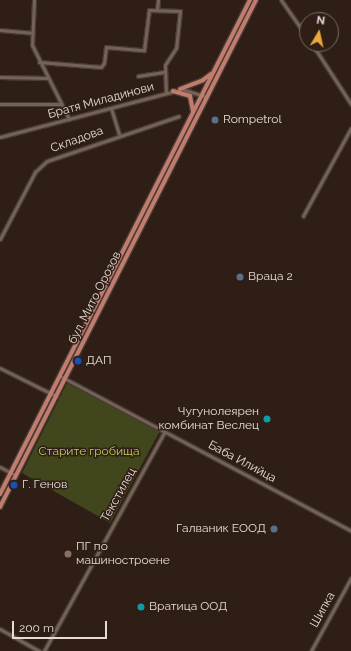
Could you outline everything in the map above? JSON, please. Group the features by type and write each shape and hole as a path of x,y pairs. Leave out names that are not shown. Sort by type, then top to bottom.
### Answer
{"main road":[{"path":"205,96 213,73 250,0"},
{"path":"205,96 256,0"},
{"path":"180,89 203,80 213,73"},
{"path":"173,91 190,96 193,101 193,114"},
{"name":"бул. Мито Орозов","path":"0,494 193,114 205,96"},
{"name":"бул. Мито Орозов","path":"0,507 205,96"}],"street":[{"path":"34,0 32,45 39,62 69,119"},
{"path":"157,10 158,0"},
{"path":"281,0 299,26"},
{"path":"39,62 101,67 104,63 106,47 144,50 148,10 180,11 176,48 165,65 164,72 166,93"},
{"path":"0,30 32,33"},
{"path":"317,52 351,104"},
{"path":"138,76 164,72"},
{"path":"0,77 47,78"},
{"path":"180,89 205,96"},
{"name":"Братя Миладинови","path":"0,137 180,89"},
{"path":"0,104 60,104"},
{"path":"111,108 119,134"},
{"name":"Складова","path":"0,239 28,185 40,166 54,156 179,116"},
{"path":"303,216 351,128"},
{"path":"0,368 56,396"},
{"name":"Баба Илийца","path":"60,376 351,531"},
{"name":"Текстилец","path":"44,651 164,431"},
{"path":"0,467 16,476"},
{"name":"Шипка","path":"311,651 351,578"},
{"path":"0,629 37,650"}],"green space":[{"name":"Старите гробища","path":"67,383 160,431 110,523 22,473"}],"place":[{"name":"Rompetrol","path":"215,120"},
{"name":"Враца 2","path":"240,277"},
{"name":"ДАП","path":"78,361"},
{"name":"Чугунолеярен комбинат Веслец","path":"267,419"},
{"name":"Г. Генов","path":"14,485"},
{"name":"Галваник ЕООД","path":"274,529"},
{"name":"ПГ по машиностроене","path":"68,554"},
{"name":"Вратица ООД","path":"141,607"}]}
